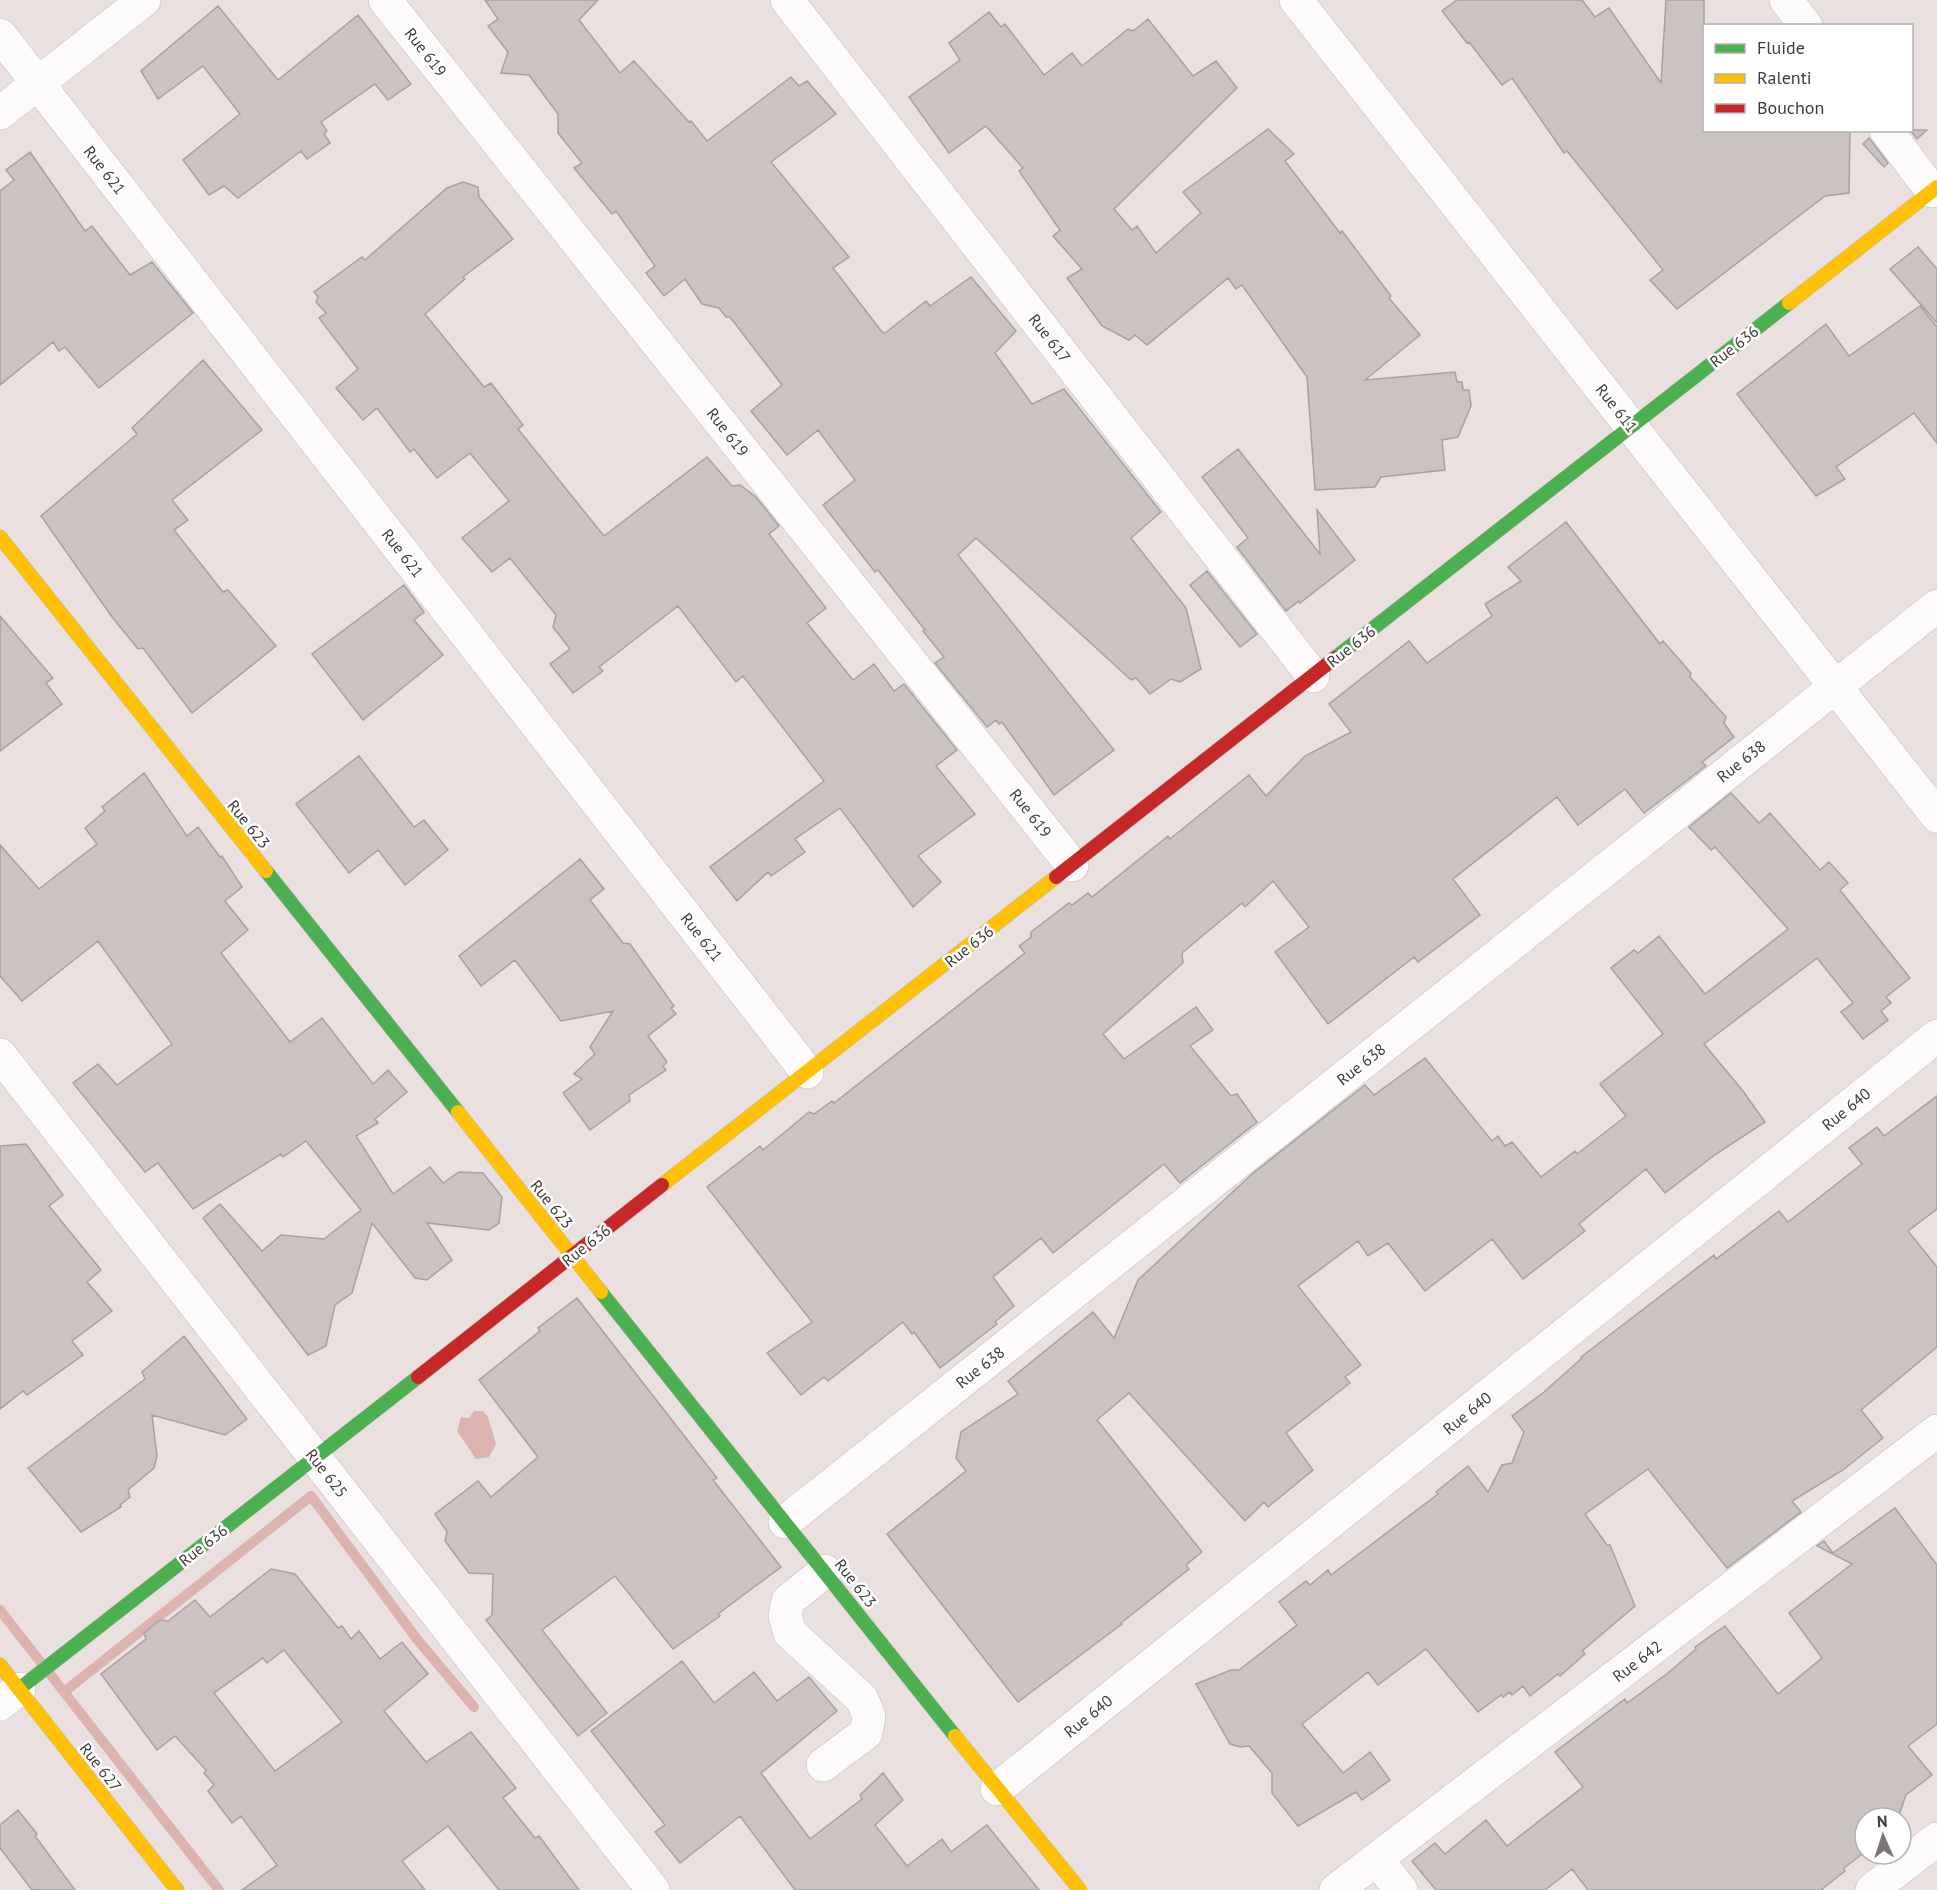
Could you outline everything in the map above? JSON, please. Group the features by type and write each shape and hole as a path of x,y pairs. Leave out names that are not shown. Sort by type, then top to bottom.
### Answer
{"street":[{"path":"0,113 144,0"},
{"name":"Rue 619","path":"384,0 1072,865"},
{"name":"Rue 617","path":"788,0 1313,676"},
{"name":"Rue 611","path":"1296,0 1937,816"},
{"path":"1786,0 1804,24"},
{"name":"Rue 621","path":"0,35 807,1072"},
{"path":"1888,132 1935,189"},
{"name":"Rue 636","path":"6,1686 315,1458 1935,189"},
{"name":"Rue 623","path":"0,537 997,1789 1080,1890"},
{"name":"Rue 638","path":"785,1522 1937,606"},
{"name":"Rue 640","path":"997,1789 1937,1036"},
{"name":"Rue 625","path":"0,1055 653,1890"},
{"name":"Rue 642","path":"1336,1890 1937,1431"},
{"path":"823,1765 866,1732 869,1716 862,1699 790,1633 785,1616 788,1601 825,1571"},
{"name":"Rue 627","path":"6,1686 177,1890"},
{"path":"1872,1890 1937,1839"},
{"path":"1377,1860 1401,1890"}],"shaded area":[{"path":"474,1411 483,1411 488,1417 496,1444 489,1457 476,1459 457,1431 461,1417 469,1418"}],"building":[{"path":"485,0 598,0 579,20 620,73 634,61 707,141 791,77 799,86 807,81 836,114 771,162 849,257 833,268 885,333 926,301 930,306 971,277 1016,331 995,353 1032,404 1064,389 1161,512 1131,538 1186,608 1201,669 1180,682 1171,679 1150,694 1136,678 1131,680 976,538 958,555 1114,750 1054,795 1002,722 999,724 996,720 987,727 935,663 944,657 923,631 925,630 878,570 875,572 823,505 855,480 818,430 787,455 751,411 782,385 730,317 726,317 719,308 702,304 685,279 664,296 646,273 655,266 616,211 612,214 574,168 582,163 558,133 558,114 529,75 501,73 508,52 488,26 498,19"},
{"path":"1457,0 1582,0 1595,17 1609,8 1661,83 1666,0 1704,0 1703,132 1850,132 1849,193 1825,196 1677,309 1650,280 1663,270 1567,151 1564,153 1512,78 1502,85 1442,11"},
{"path":"218,6 278,80 358,15 411,84 388,100 375,84 321,122 327,131 324,134 330,143 307,159 301,151 238,198 224,186 209,195 183,160 240,114 203,66 158,99 141,71"},
{"path":"989,12 1001,27 1005,24 1044,75 1072,53 1082,66 1128,29 1133,31 1148,19 1193,76 1216,61 1237,88 1114,209 1132,230 1137,226 1156,253 1201,213 1183,192 1268,129 1294,154 1285,161 1340,233 1342,231 1391,296 1389,298 1420,335 1365,380 1455,372 1457,382 1462,382 1463,390 1469,390 1471,406 1458,437 1442,440 1445,470 1381,477 1375,487 1315,490 1307,377 1242,285 1236,289 1228,278 1147,345 1135,335 1129,340 1102,326 1067,278 1082,269 1053,236 1060,230 1019,171 1023,168 986,126 949,153 909,97 960,60 949,43"},
{"path":"1913,130 1927,130 1917,139 1912,132"},
{"path":"1869,138 1888,163 1884,167 1863,144"},
{"path":"30,152 85,231 92,226 130,275 152,262 193,313 99,388 65,347 59,351 53,342 0,385 0,191 14,180 6,170"},
{"path":"463,182 478,187 479,197 513,239 463,277 465,279 425,314 484,387 491,383 523,425 518,429 604,536 707,457 732,486 740,485 756,497 779,526 769,534 826,608 807,623 853,680 874,664 894,691 904,684 957,750 936,766 975,814 918,856 941,882 913,907 840,808 795,839 805,852 771,876 768,872 737,901 710,867 824,781 743,676 736,682 678,606 599,667 603,671 573,693 550,664 570,649 553,627 556,615 510,558 492,572 462,538 509,501 470,453 437,478 414,449 410,452 377,408 363,420 336,388 358,369 319,318 326,313 316,302 318,297 314,292 362,257 365,260 447,188"},
{"path":"1918,247 1937,269 1937,323 1890,269"},
{"path":"1920,306 1937,327 1937,443 1914,413 1836,467 1845,479 1816,496 1737,394 1826,324 1849,356"},
{"path":"203,360 262,430 172,500 188,520 174,530 223,592 228,590 276,646 192,713 143,648 138,649 112,617 41,516 137,434 132,428"},
{"path":"1238,449 1320,554 1317,510 1355,560 1300,603 1299,601 1286,611 1237,547 1248,538 1202,477"},
{"path":"1566,522 1660,644 1663,641 1691,673 1690,677 1726,717 1724,723 1734,737 1702,762 1706,766 1644,813 1625,789 1578,825 1557,797 1453,879 1480,915 1418,962 1414,957 1328,1024 1275,952 1309,927 1273,881 1245,907 1242,903 1182,953 1183,963 1103,1034 1124,1059 1196,1007 1213,1030 1190,1046 1231,1096 1237,1094 1257,1122 1180,1183 1164,1164 1053,1253 1041,1238 993,1277 1014,1306 995,1322 997,1324 940,1368 914,1332 912,1334 903,1322 828,1381 824,1377 801,1395 767,1353 812,1322 707,1187 760,1146 763,1150 809,1112 814,1114 832,1101 834,1103 1025,953 1019,946 1031,937 1031,932 1069,903 1072,905 1088,893 1092,897 1168,836 1170,839 1249,775 1266,796 1305,756 1351,732 1329,704 1409,641 1427,663 1492,616 1485,604 1521,581 1508,567"},
{"path":"1207,571 1257,634 1240,647 1190,585"},
{"path":"404,585 424,612 414,620 443,655 363,720 312,654"},
{"path":"0,616 53,678 46,683 62,704 0,751"},
{"path":"359,756 414,827 424,820 448,850 405,885 378,850 349,873 296,804"},
{"path":"144,773 187,836 198,827 220,857 222,856 242,887 225,901 248,930 221,953 290,1042 322,1018 373,1084 388,1070 407,1092 375,1119 378,1123 356,1136 393,1194 430,1167 443,1183 459,1172 483,1173 502,1197 499,1223 489,1230 427,1223 452,1260 427,1280 415,1278 372,1223 352,1293 335,1305 326,1346 308,1355 203,1218 220,1204 262,1251 281,1235 324,1239 361,1210 306,1141 283,1157 281,1154 193,1209 158,1163 145,1172 73,1083 98,1064 117,1085 172,1044 98,941 22,1001 0,976 0,845 39,889 97,844 85,828 105,811 102,807"},
{"path":"1731,793 1759,823 1770,813 1820,870 1829,862 1848,883 1840,890 1910,978 1886,997 1891,1003 1881,1011 1888,1020 1863,1039 1841,1012 1853,1003 1817,958 1704,1044 1765,1122 1716,1154 1665,1193 1646,1169 1579,1224 1585,1231 1523,1279 1492,1239 1425,1291 1388,1243 1368,1256 1358,1241 1298,1286 1361,1365 1345,1377 1350,1383 1286,1433 1313,1470 1268,1507 1264,1502 1245,1521 1129,1393 1097,1420 1202,1552 1186,1565 1189,1569 1122,1624 1018,1702 887,1534 966,1471 956,1458 961,1432 1018,1394 1008,1381 1093,1312 1114,1338 1138,1280 1252,1174 1365,1085 1374,1095 1425,1058 1492,1141 1498,1136 1505,1146 1512,1142 1541,1177 1575,1151 1577,1154 1626,1116 1600,1084 1663,1034 1611,968 1634,950 1638,953 1659,936 1705,994 1788,929 1715,847 1711,850 1689,827"},
{"path":"580,859 604,889 590,900 623,943 630,944 674,1006 671,1008 676,1014 648,1036 667,1062 663,1066 666,1070 629,1095 630,1101 590,1130 563,1093 582,1079 574,1074 595,1054 590,1047 613,1011 561,1021 515,960 481,986 459,956"},
{"path":"1937,1096 1937,1209 1908,1231 1937,1267 1937,1347 1861,1410 1883,1438 1843,1470 1792,1501 1801,1512 1727,1568 1648,1469 1585,1514 1607,1545 1610,1545 1635,1606 1582,1651 1585,1654 1560,1676 1558,1674 1530,1696 1523,1686 1512,1695 1510,1692 1503,1697 1501,1695 1478,1712 1426,1649 1378,1685 1368,1672 1302,1724 1343,1773 1370,1752 1390,1780 1362,1800 1356,1792 1298,1826 1272,1793 1272,1773 1249,1746 1240,1747 1230,1744 1196,1684 1231,1670 1239,1670 1297,1625 1279,1602 1306,1581 1310,1585 1328,1570 1331,1575 1438,1494 1436,1492 1468,1466 1488,1492 1502,1465 1512,1463 1524,1432 1512,1416 1544,1392 1581,1357 1714,1255 1716,1259 1779,1211 1788,1222 1862,1164 1849,1148 1877,1127 1884,1136"},
{"path":"26,1144 63,1195 49,1206 101,1270 87,1282 112,1311 72,1341 83,1355 27,1395 23,1391 0,1409 0,1146"},
{"path":"577,1298 717,1478 713,1480 781,1567 718,1614 720,1616 673,1649 615,1576 542,1630 607,1713 578,1736 486,1620 492,1615 493,1574 469,1573 445,1541 447,1532 435,1514 478,1481 491,1497 538,1457 479,1380 540,1331 538,1328"},
{"path":"184,1336 247,1419 225,1435 152,1415 157,1456 154,1468 128,1490 130,1497 120,1505 121,1507 81,1532 28,1468 145,1379 142,1372"},
{"path":"1895,1508 1937,1565 1937,1724 1908,1746 1932,1775 1906,1795 1902,1806 1853,1806 1853,1861 1844,1868 1845,1871 1821,1890 1588,1890 1572,1869 1545,1890 1436,1890 1412,1861 1435,1843 1445,1854 1486,1820 1507,1846 1583,1787 1555,1752 1625,1699 1627,1703 1668,1673 1696,1649 1695,1647 1725,1626 1778,1694 1822,1658 1789,1613 1852,1564 1817,1546 1824,1541 1833,1553"},
{"path":"271,1569 295,1574 338,1628 342,1626 351,1639 359,1631 380,1659 402,1642 428,1674 384,1711 426,1762 471,1732 516,1788 503,1798 535,1838 539,1836 579,1890 499,1890 448,1826 402,1861 425,1890 242,1890 277,1865 241,1816 232,1823 208,1791 214,1785 204,1773 206,1770 175,1736 157,1750 101,1674 146,1639 144,1633 160,1620 168,1621 195,1600 210,1617","holes":["284,1650 342,1722 275,1771 214,1693 263,1658 267,1663"]},
{"path":"682,1661 714,1703 754,1672 777,1701 809,1677 837,1711 761,1773 810,1839 862,1799 860,1795 883,1773 903,1800 875,1825 907,1866 942,1839 951,1852 987,1825 1039,1890 795,1890 740,1816 680,1863 655,1832 665,1825 591,1731"},
{"path":"18,1810 75,1890 32,1890 0,1848 0,1825"}],"waterway":[{"path":"0,1610 64,1692 311,1496 416,1638 474,1707"},
{"path":"64,1692 219,1890"}],"traffic: fast":[{"path":"1335,658 1789,303"},
{"path":"266,871 458,1112"},
{"path":"601,1292 955,1736"},
{"path":"19,1689 418,1377"}],"traffic: slow":[{"path":"1789,303 1937,187"},
{"path":"0,537 266,871"},
{"path":"662,1185 1056,877"},
{"path":"458,1112 601,1292"},
{"path":"0,1665 177,1890"},
{"path":"955,1736 1080,1890"}],"traffic: jam":[{"path":"1056,877 1335,658"},
{"path":"418,1377 662,1185"}]}
